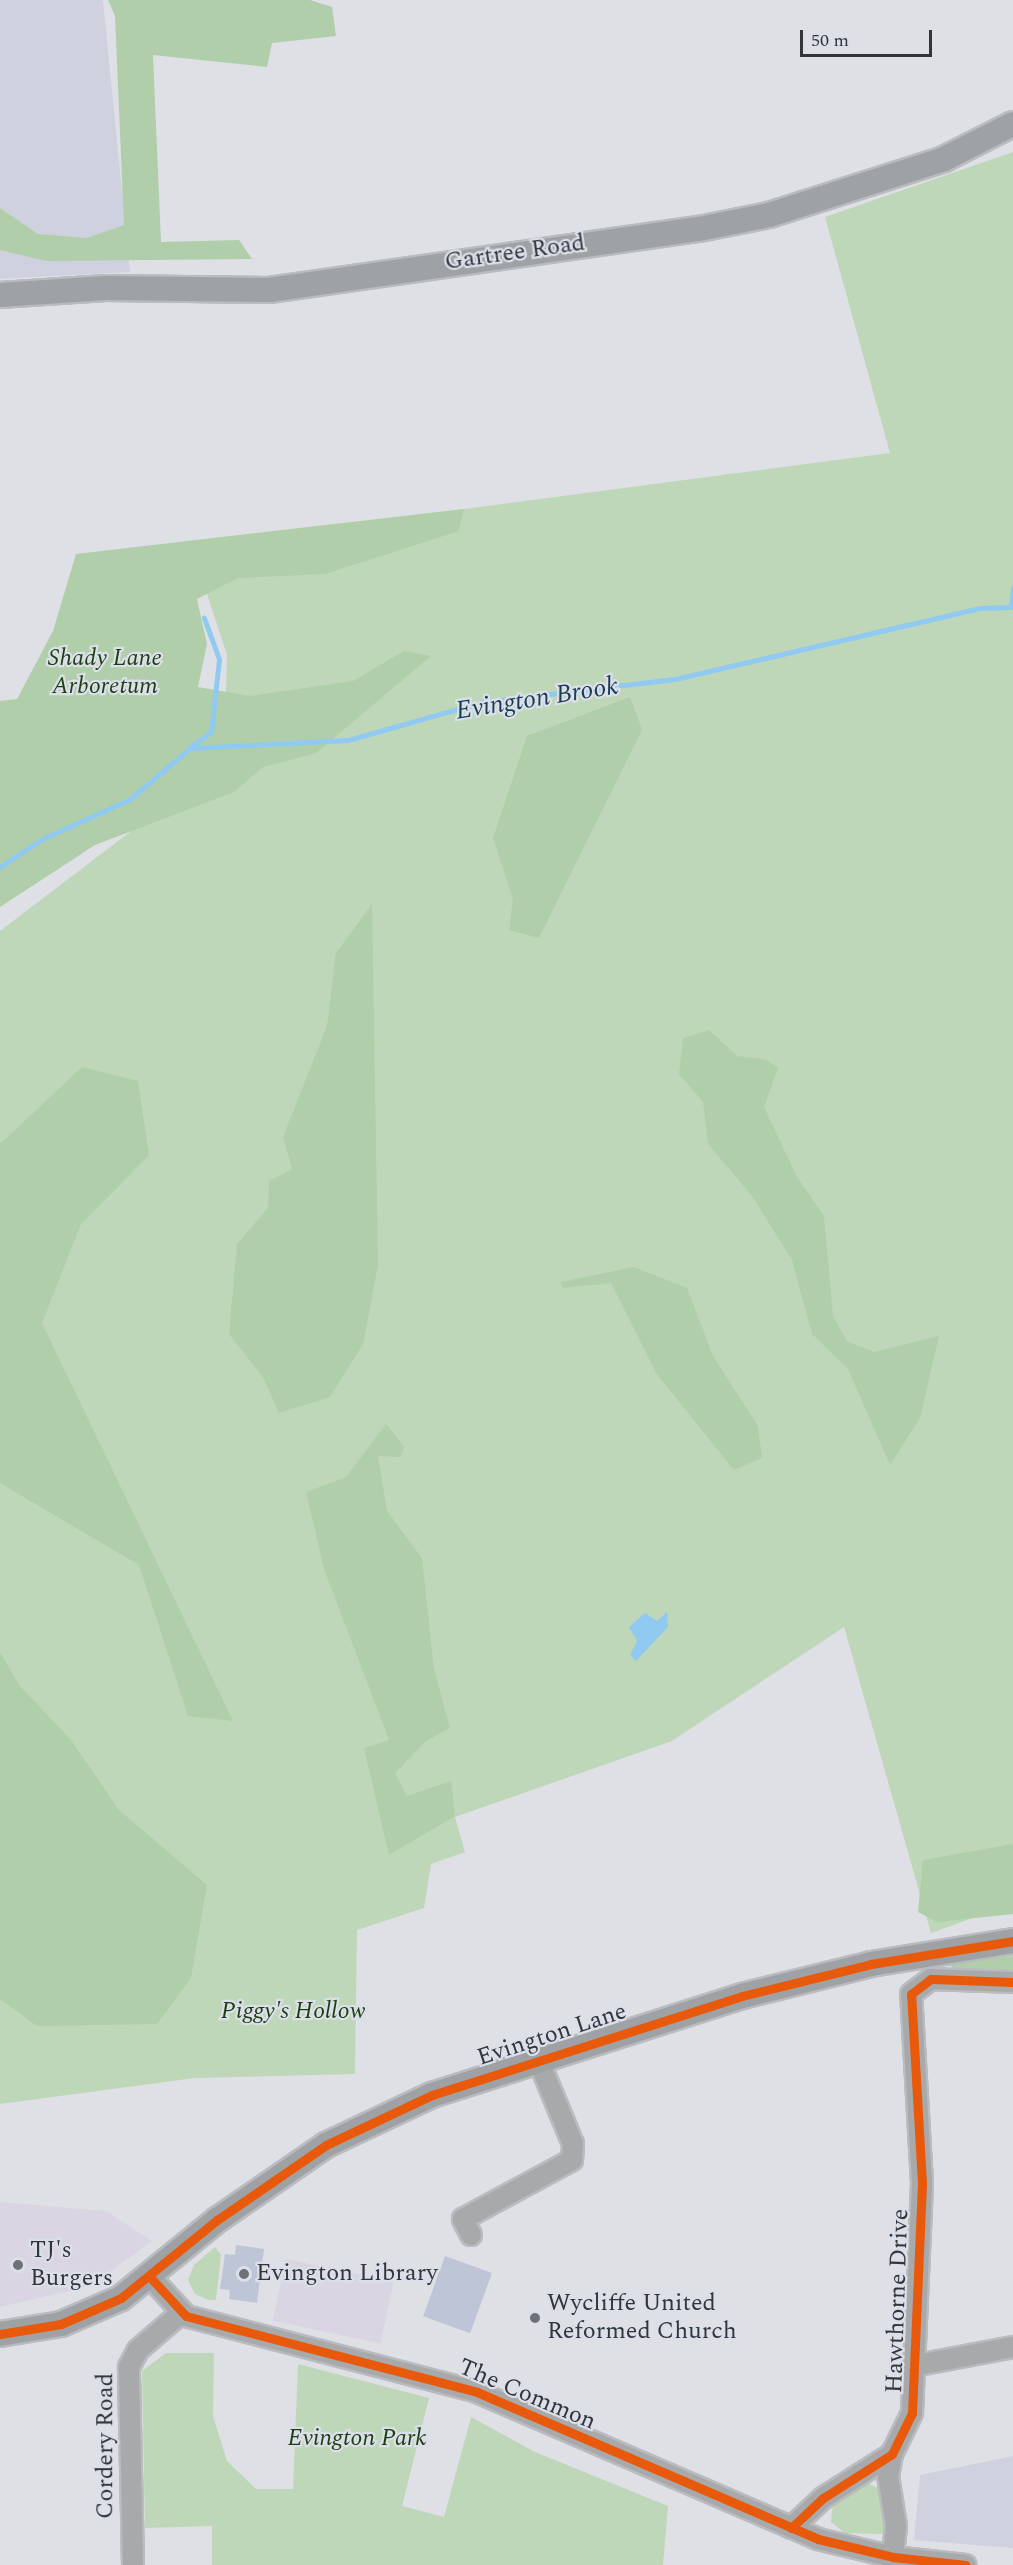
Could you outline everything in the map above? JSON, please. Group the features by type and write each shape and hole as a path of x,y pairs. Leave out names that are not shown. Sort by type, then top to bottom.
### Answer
{"main road":[{"name":"Gartree Road","path":"0,295 106,288 269,290 699,229 769,215 944,159 1013,124"},
{"name":"Evington Lane","path":"0,2334 90,2313 150,2277 217,2220 326,2145 432,2095 538,2059 800,1982 1013,1941"}],"street":[{"name":"Hawthorne Drive","path":"791,2528 823,2498 892,2454 906,2434 918,2366 921,2183 911,1994 931,1979 1013,1982"},
{"path":"471,2235 463,2219 572,2160 573,2144 538,2059"},
{"path":"150,2277 181,2313"},
{"name":"The Common","path":"181,2313 477,2392 791,2528 847,2549 966,2565"},
{"name":"Cordery Road","path":"133,2565 129,2367 138,2350 181,2313"},
{"path":"918,2366 1013,2347"},
{"name":"Hawthorne Drive","path":"892,2454 888,2476 896,2526 893,2557"}],"shaded area":[{"path":"0,0 103,0 130,272 0,279"},
{"path":"0,2202 106,2211 152,2241 90,2286 0,2307"},
{"path":"286,2259 394,2282 380,2343 273,2321"},
{"path":"1013,2456 1013,2548 914,2540 920,2475"}],"green space":[{"path":"108,0 310,0 332,7 336,36 272,43 267,67 153,55 161,242 239,240 252,259 46,261 0,250 0,208 38,234 87,238 124,225 115,16"},
{"name":"Piggy's Hollow","path":"1013,152 1013,1914 981,1915 931,1933 844,1627 672,1741 455,1817 465,1852 431,1864 424,1908 357,1930 355,2074 195,2078 0,2104 0,931 193,784 225,724 227,655 191,545 890,453 825,217"},
{"name":"Shady Lane Arboretum","path":"464,509 459,531 325,574 238,578 197,599 207,644 198,687 250,696 353,681 404,651 431,656 316,753 263,767 234,792 95,845 0,907 0,701 17,699 53,631 76,554"},
{"path":"630,697 642,730 539,938 509,930 513,899 493,838 527,736"},
{"path":"372,904 378,1265 363,1344 330,1397 279,1413 263,1377 229,1334 237,1244 268,1208 269,1181 292,1169 283,1137 327,1026 336,953"},
{"path":"709,1030 737,1056 765,1059 778,1068 764,1107 797,1177 824,1216 833,1316 847,1341 874,1352 939,1336 920,1418 890,1465 848,1369 812,1334 792,1260 752,1196 708,1144 703,1102 679,1074 683,1038"},
{"path":"82,1067 138,1081 149,1155 81,1224 42,1323 233,1721 188,1716 139,1565 0,1483 0,1144"},
{"path":"634,1267 687,1288 713,1356 758,1426 762,1458 734,1470 656,1373 611,1283 563,1288 561,1282"},
{"path":"386,1424 404,1447 400,1457 378,1456 387,1511 422,1558 434,1669 450,1728 426,1741 395,1773 407,1796 451,1781 455,1816 389,1855 364,1748 389,1740 324,1569 306,1492 346,1477"},
{"path":"0,1652 19,1685 71,1740 119,1810 207,1885 191,1978 157,2024 37,2026 0,1999"},
{"path":"1013,1844 1013,1914 937,1922 918,1912 923,1860"},
{"path":"1013,1956 1013,1971 952,1969 950,1963"},
{"path":"215,2247 221,2255 216,2300 208,2300 195,2294 188,2280 194,2265"},
{"name":"Evington Park","path":"166,2353 214,2353 213,2416 227,2461 256,2489 293,2489 298,2364 429,2398 402,2506 444,2517 471,2417 535,2452 668,2506 663,2565 212,2565 212,2526 145,2528 142,2371"},
{"path":"864,2481 882,2490 887,2531 882,2534 845,2533 831,2522 833,2501"}],"water":[{"path":"667,1612 668,1627 636,1661 630,1655 637,1641 629,1627 645,1613 657,1621"}],"building":[{"name":"Evington Library","path":"236,2245 264,2249 257,2303 229,2299 230,2290 220,2289 225,2254 235,2255"},
{"path":"445,2256 492,2273 470,2333 423,2316"}],"waterway":[{"name":"Evington Brook","path":"0,867 42,839 130,799 190,748 348,740 482,702 675,679 980,608 1011,607 1013,588"},
{"path":"190,747 211,732 219,659 204,618"}],"cycle path":[{"path":"0,2334 61,2324 121,2298 217,2220 326,2145 432,2095 742,1996 871,1964 1013,1941"},
{"path":"791,2528 823,2498 892,2454 912,2413 922,2183 911,1994 931,1979 1013,1982"},
{"path":"150,2277 186,2316 477,2392 818,2539 893,2557 966,2565"}],"place":[{"name":"TJ's Burgers","path":"18,2265"},
{"name":"Evington Library","path":"244,2274"},
{"name":"Wycliffe United Reformed Church","path":"535,2318"}]}
